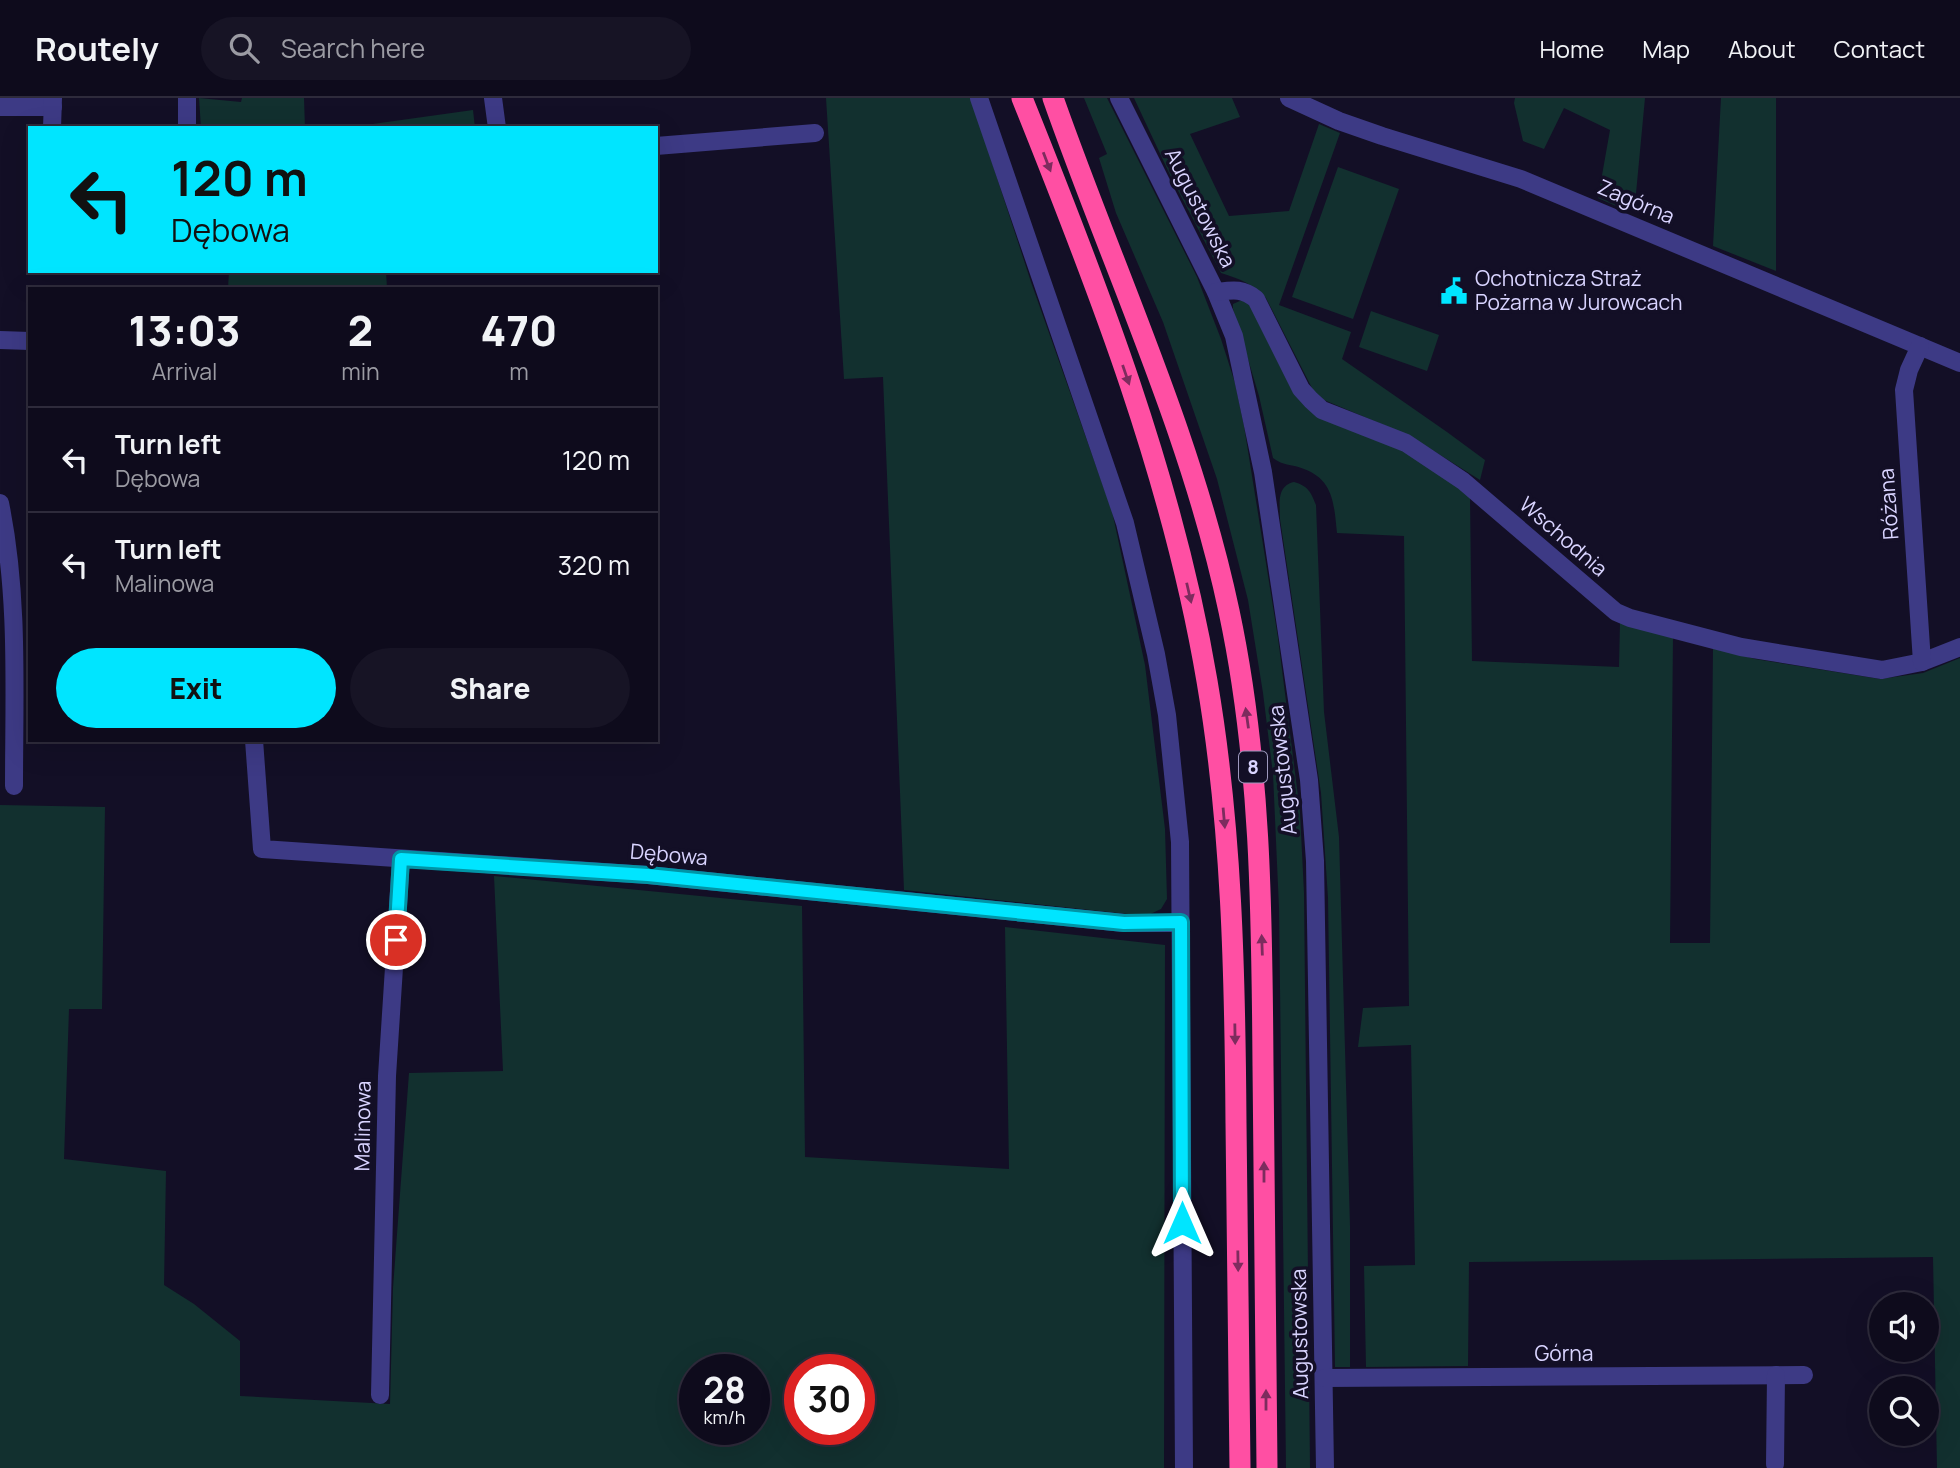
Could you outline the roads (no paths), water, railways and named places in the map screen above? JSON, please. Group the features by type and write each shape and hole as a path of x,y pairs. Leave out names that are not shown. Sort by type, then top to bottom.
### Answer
{"highway":[{"name":"8","path":"1022,98 1102,307 1147,435 1174,526 1208,684 1222,791 1232,917 1240,1468"},
{"name":"8","path":"1053,98 1189,459 1213,541 1240,673 1254,782 1263,954 1267,1468"}],"street":[{"path":"187,98 187,126"},
{"path":"493,98 497,126"},
{"path":"979,98 1125,523 1156,654 1170,739 1180,842 1184,1468"},
{"name":"Augustowska","path":"1119,98 1216,292 1234,335 1263,472 1309,780 1316,874 1325,1468"},
{"name":"Zagórna","path":"1289,98 1339,121 1521,179 1960,363"},
{"path":"0,107 53,102 52,126"},
{"path":"658,146 815,133"},
{"name":"Wschodnia","path":"1216,292 1237,289 1256,299 1301,389 1322,410 1406,443 1452,473 1616,612 1741,647 1882,670 1922,663 1960,647"},
{"path":"0,340 28,341"},
{"name":"Różana","path":"1920,346 1909,370 1904,390 1922,663"},
{"path":"0,503 9,548 13,618 14,786"},
{"name":"Dębowa","path":"254,742 262,849 648,875 1124,923 1181,922"},
{"name":"Malinowa","path":"380,1395 387,1076 401,859"},
{"path":"1775,1464 1776,1375"},
{"name":"Górna","path":"1324,1378 1804,1375"}],"place":[{"name":"Ochotnicza Straż Pożarna w Jurowcach","path":"1454,291"}]}
